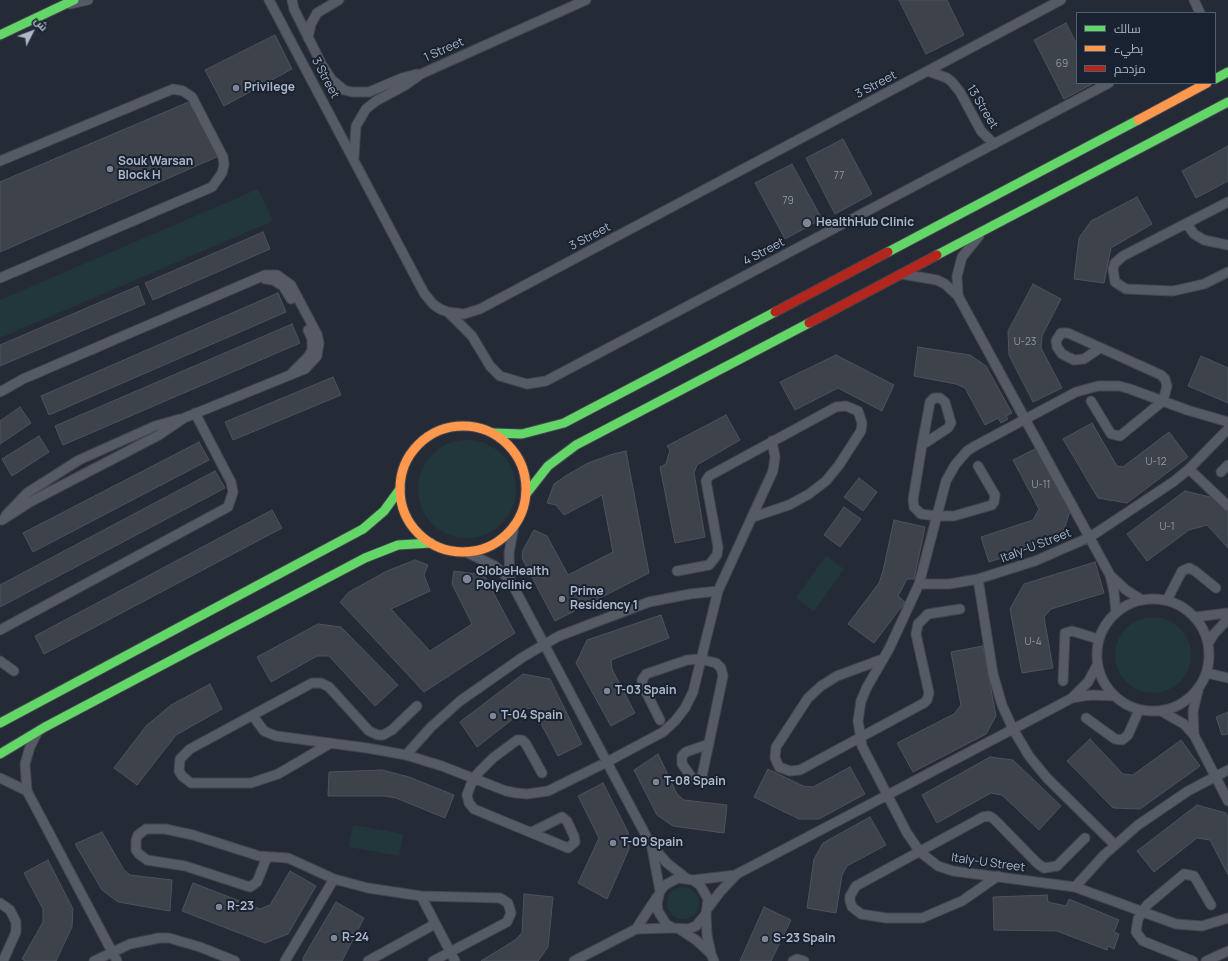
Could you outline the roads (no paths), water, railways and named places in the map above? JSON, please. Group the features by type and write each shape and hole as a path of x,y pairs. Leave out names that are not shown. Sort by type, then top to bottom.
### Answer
{"main road":[{"path":"0,35 74,0"},
{"path":"1216,78 1228,72"},
{"path":"493,433 505,441 514,452 521,465 525,479 526,494 520,516 514,526 504,536 493,544 480,549 466,552 442,548 431,543 418,533 408,520 402,505 400,489 402,471 409,456 420,442 434,432 451,426 468,426 493,433 522,434 536,432 564,423 1205,84"},
{"path":"526,494 548,466 576,445 1228,102"},
{"path":"0,723 362,529 384,511 400,489"},
{"path":"0,754 38,731 365,558 398,545 431,543"}],"street":[{"path":"59,7 88,0"},
{"name":"3 Street","path":"269,0 424,293 433,304 448,312 464,314 480,310 1061,0"},
{"path":"292,0 294,9 327,73 344,90 352,92 369,92 402,78 420,74"},
{"path":"308,38 311,24 317,13 339,0"},
{"name":"1 Street","path":"355,161 355,133 362,115 371,105 404,86 420,74 586,0"},
{"path":"1194,0 1200,12"},
{"name":"13 Street","path":"928,71 947,78 952,82 960,92 981,131 994,144"},
{"name":"4 Street","path":"448,312 472,336 494,372 506,379 527,384 539,384 1107,84"},
{"path":"0,161 173,89 183,91 192,97 223,157 224,165 222,174 212,187 0,278"},
{"path":"1228,202 1119,259 1113,269 1116,282 1126,289 1173,291 1204,284 1228,272"},
{"path":"1187,224 1194,234 1204,240 1228,245"},
{"name":"Italy-U Street","path":"958,296 958,276 962,257 969,246 987,228"},
{"name":"Italy-U Street","path":"901,274 937,280 945,284 958,296 1110,575 1114,592 1116,613"},
{"path":"0,392 23,379 255,279 267,279 283,286 302,312 313,345 310,354 292,373 184,418 156,426 79,460 20,499 1,521"},
{"path":"1091,401 1109,432 1117,436 1122,435 1163,401 1166,386 1165,379 1161,374 1100,348"},
{"name":"Italy-U Street","path":"1228,422 1130,389 1114,386 1098,386 1076,392 975,446 961,458 946,481 919,584 883,660 861,701 858,721 859,737 886,796 910,840 920,852 932,862 945,869 1075,887 1142,911 1167,922 1184,926 1211,924 1228,918"},
{"path":"922,445 948,428 951,423 945,402 940,398 934,398 930,402 922,445 913,504 918,512 936,516 963,514 989,506 994,502 995,496 978,466"},
{"path":"677,571 709,565 717,555 718,547 706,481 708,476 841,406 855,409 862,419 862,427 859,435 826,481 809,494 789,505 753,517"},
{"path":"0,630 228,507 233,492 231,482 195,413"},
{"path":"1,521 36,499 159,435 184,418"},
{"name":"Italy-U Street","path":"919,584 949,584 978,579 1035,561 1090,537 1157,494 1190,469 1228,429"},
{"path":"253,716 259,726 270,734 406,755 442,766 506,791 527,794 538,793 558,787 607,762 659,734 675,721 685,708 693,692 718,591 753,517 773,470 775,457 772,441"},
{"path":"1221,472 1228,465"},
{"path":"1190,469 1228,506"},
{"path":"510,580 509,553 514,526"},
{"path":"466,552 495,566 510,580 651,845 667,863 690,879 705,892 712,958"},
{"path":"1166,600 1182,572 1189,568 1216,588"},
{"name":"Italy-U Street","path":"1110,575 1126,590 1142,600"},
{"path":"978,579 996,688 1013,729 1029,756 1047,778 1114,844"},
{"path":"406,755 431,727 460,701 544,644 573,630 649,602 690,594 718,591"},
{"path":"1194,735 1192,712 1198,690 1207,673 1210,654 1203,630 1195,617 1182,607 1166,600 1142,600 1132,603 1116,613 1104,626 1098,639 1096,652 1097,665 1103,682 1122,702 1139,710 1161,711 1182,704 1198,690"},
{"path":"883,660 837,676 814,691 802,705 776,747 774,758 777,764 784,769 800,770 927,700 929,693 916,634 918,624 928,614 960,609"},
{"path":"1195,617 1228,613"},
{"path":"1208,644 1214,634 1228,619"},
{"path":"1063,681 1065,633 1072,631 1098,639"},
{"path":"660,720 643,686 644,677 651,671 687,660 700,659 716,663 723,672 709,744"},
{"path":"0,661 14,671"},
{"path":"574,961 636,929 688,929 696,926 720,892 737,874 1072,698 1088,682 1097,665"},
{"path":"1207,673 1228,678"},
{"path":"331,743 278,774 256,782 242,784 191,783 182,776 178,765 186,752 316,682 329,687 369,730 378,734 383,734 392,730 416,706"},
{"path":"1072,698 1093,695 1115,696"},
{"path":"1086,718 1115,739 1122,740 1128,735 1139,710"},
{"path":"1161,711 1184,724 1194,735 1228,801"},
{"path":"38,731 27,755 25,773 27,791 117,961"},
{"path":"532,832 474,809 469,803 467,795 473,779 486,765 517,740 522,740 526,744 542,773"},
{"path":"1075,887 1114,844 1162,807 1228,770"},
{"path":"0,778 27,791"},
{"path":"998,876 962,901 922,918 861,914 852,907 850,896 856,886 986,816 994,819 1037,863 1044,868 1057,866 1085,838"},
{"path":"267,857 257,882 250,887 185,866 147,860 136,850 136,840 138,835 146,829 165,829 193,835 256,856 288,858 334,879 386,892 421,896 500,898 508,903 511,908 510,918 507,922 433,961"},
{"path":"651,845 659,893 658,911 666,924 696,940 712,958"},
{"path":"636,929 659,893 671,881 737,874"},
{"path":"1193,961 1140,939 1136,928 1142,911 1184,874 1194,876 1210,904"},
{"path":"285,961 334,879"},
{"path":"421,896 454,961"},
{"path":"0,904 10,910 16,922 16,932 2,961"},
{"path":"368,961 435,924"},
{"path":"94,961 140,941 169,938 200,947 235,961"},
{"path":"1206,961 1228,950"},
{"path":"793,961 797,959 804,961"}],"place":[{"name":"Privilege","path":"236,88"},
{"name":"Souk Warsan Block H","path":"110,169"},
{"name":"HealthHub Clinic","path":"807,223"},
{"name":"GlobeHealth Polyclinic","path":"467,579"},
{"name":"Prime Residency 1","path":"562,599"},
{"name":"T-03 Spain","path":"607,691"},
{"name":"T-04 Spain","path":"493,716"},
{"name":"T-08 Spain","path":"656,782"},
{"name":"T-09 Spain","path":"613,843"},
{"name":"R-23","path":"219,907"},
{"name":"R-24","path":"334,938"},
{"name":"S-23 Spain","path":"765,939"}]}
